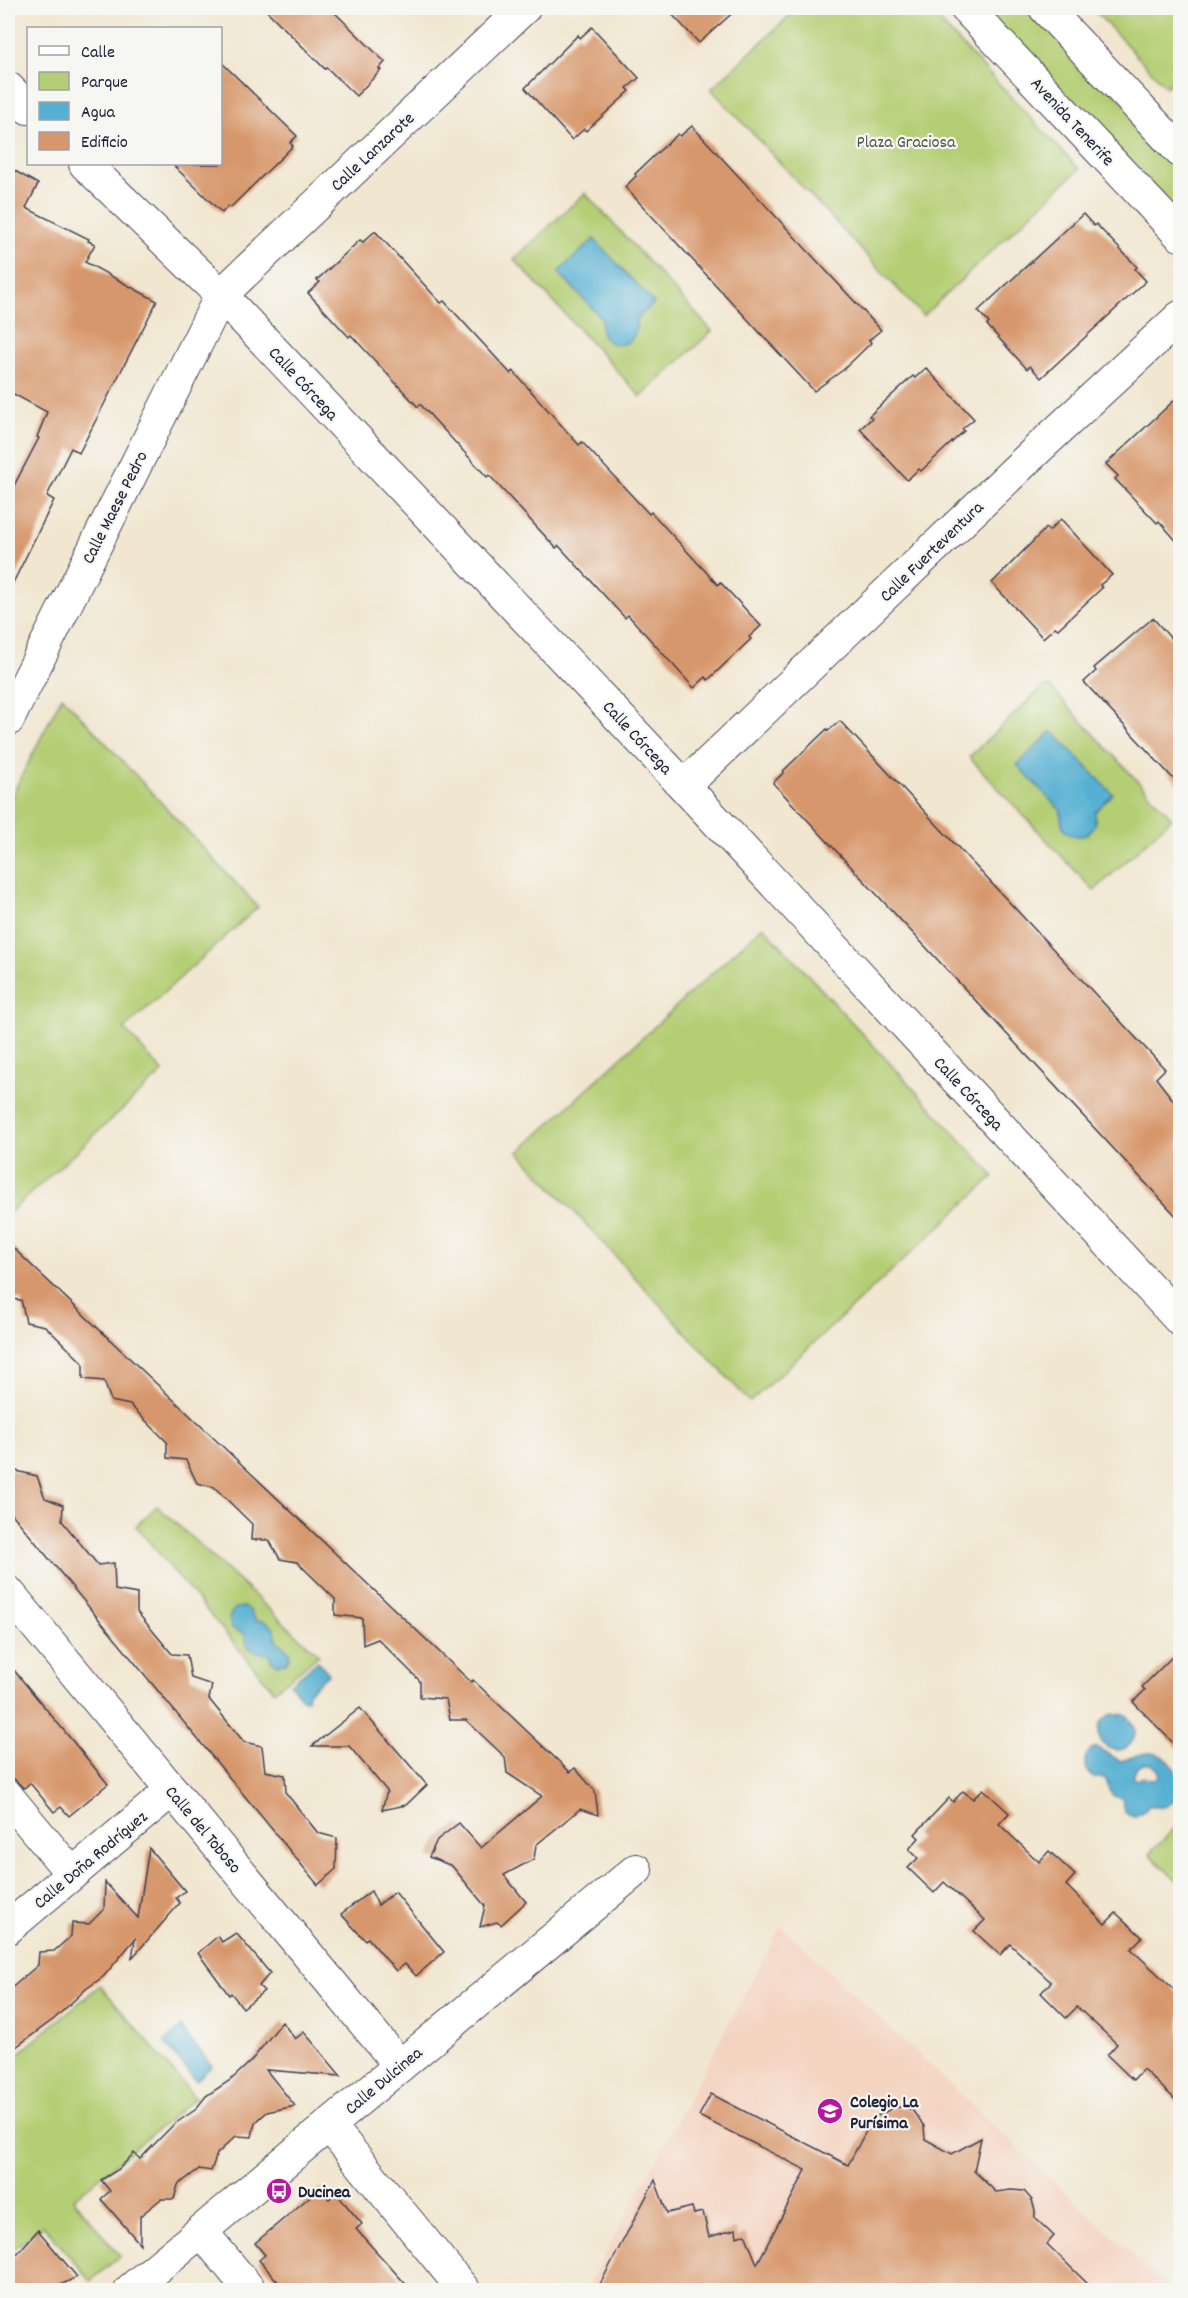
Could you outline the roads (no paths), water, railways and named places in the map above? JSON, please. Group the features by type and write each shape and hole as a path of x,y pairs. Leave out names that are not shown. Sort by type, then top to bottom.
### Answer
{"street":[{"name":"Calle Lanzarote","path":"221,295 524,8"},
{"name":"Avenida Tenerife","path":"966,8 1180,235"},
{"path":"1045,8 1180,151"},
{"path":"8,88 27,107"},
{"name":"Calle Córcega","path":"86,165 221,295 684,786 1174,1299"},
{"name":"Calle Maese Pedro","path":"8,720 221,295"},
{"name":"Calle Fuerteventura","path":"684,786 1180,317"},
{"name":"Calle del Toboso","path":"8,1592 400,2066"},
{"name":"Calle Doña Rodríguez","path":"8,1928 172,1790"},
{"path":"8,1797 72,1874"},
{"name":"Calle Dulcinea","path":"130,2290 636,1870"},
{"path":"328,2126 464,2290"},
{"path":"201,2231 250,2290"}],"water":[{"path":"594,239 654,303 636,320 636,331 632,339 625,344 610,343 604,338 601,330 602,319 558,272"},
{"path":"1052,731 1113,794 1095,812 1095,825 1086,835 1070,834 1066,831 1062,823 1061,811 1017,765"},
{"path":"244,1607 250,1610 256,1621 264,1621 274,1628 277,1641 286,1648 290,1655 286,1663 276,1664 271,1660 269,1654 252,1650 245,1640 245,1634 232,1628 230,1619 232,1612 236,1608"},
{"path":"318,1661 329,1674 308,1692 307,1699 304,1700 290,1684"},
{"path":"1117,1714 1130,1719 1135,1732 1130,1745 1117,1750 1104,1745 1099,1732 1104,1719"},
{"path":"1098,1748 1120,1761 1147,1753 1163,1757 1172,1765 1177,1775 1176,1796 1171,1804 1161,1807 1148,1805 1145,1811 1135,1816 1126,1813 1123,1808 1123,1798 1114,1796 1110,1792 1105,1778 1094,1778 1086,1770 1086,1755","holes":["1146,1764 1157,1768 1158,1778 1152,1780 1142,1777 1137,1780 1134,1778 1137,1768"]},
{"path":"181,2028 212,2066 196,2081 164,2042"}],"place":[{"name":"Colegio La Purísima","path":"830,2111"},
{"name":"Ducinea","path":"279,2191"}],"park label":[{"name":"Plaza Graciosa","path":"906,141"}]}
